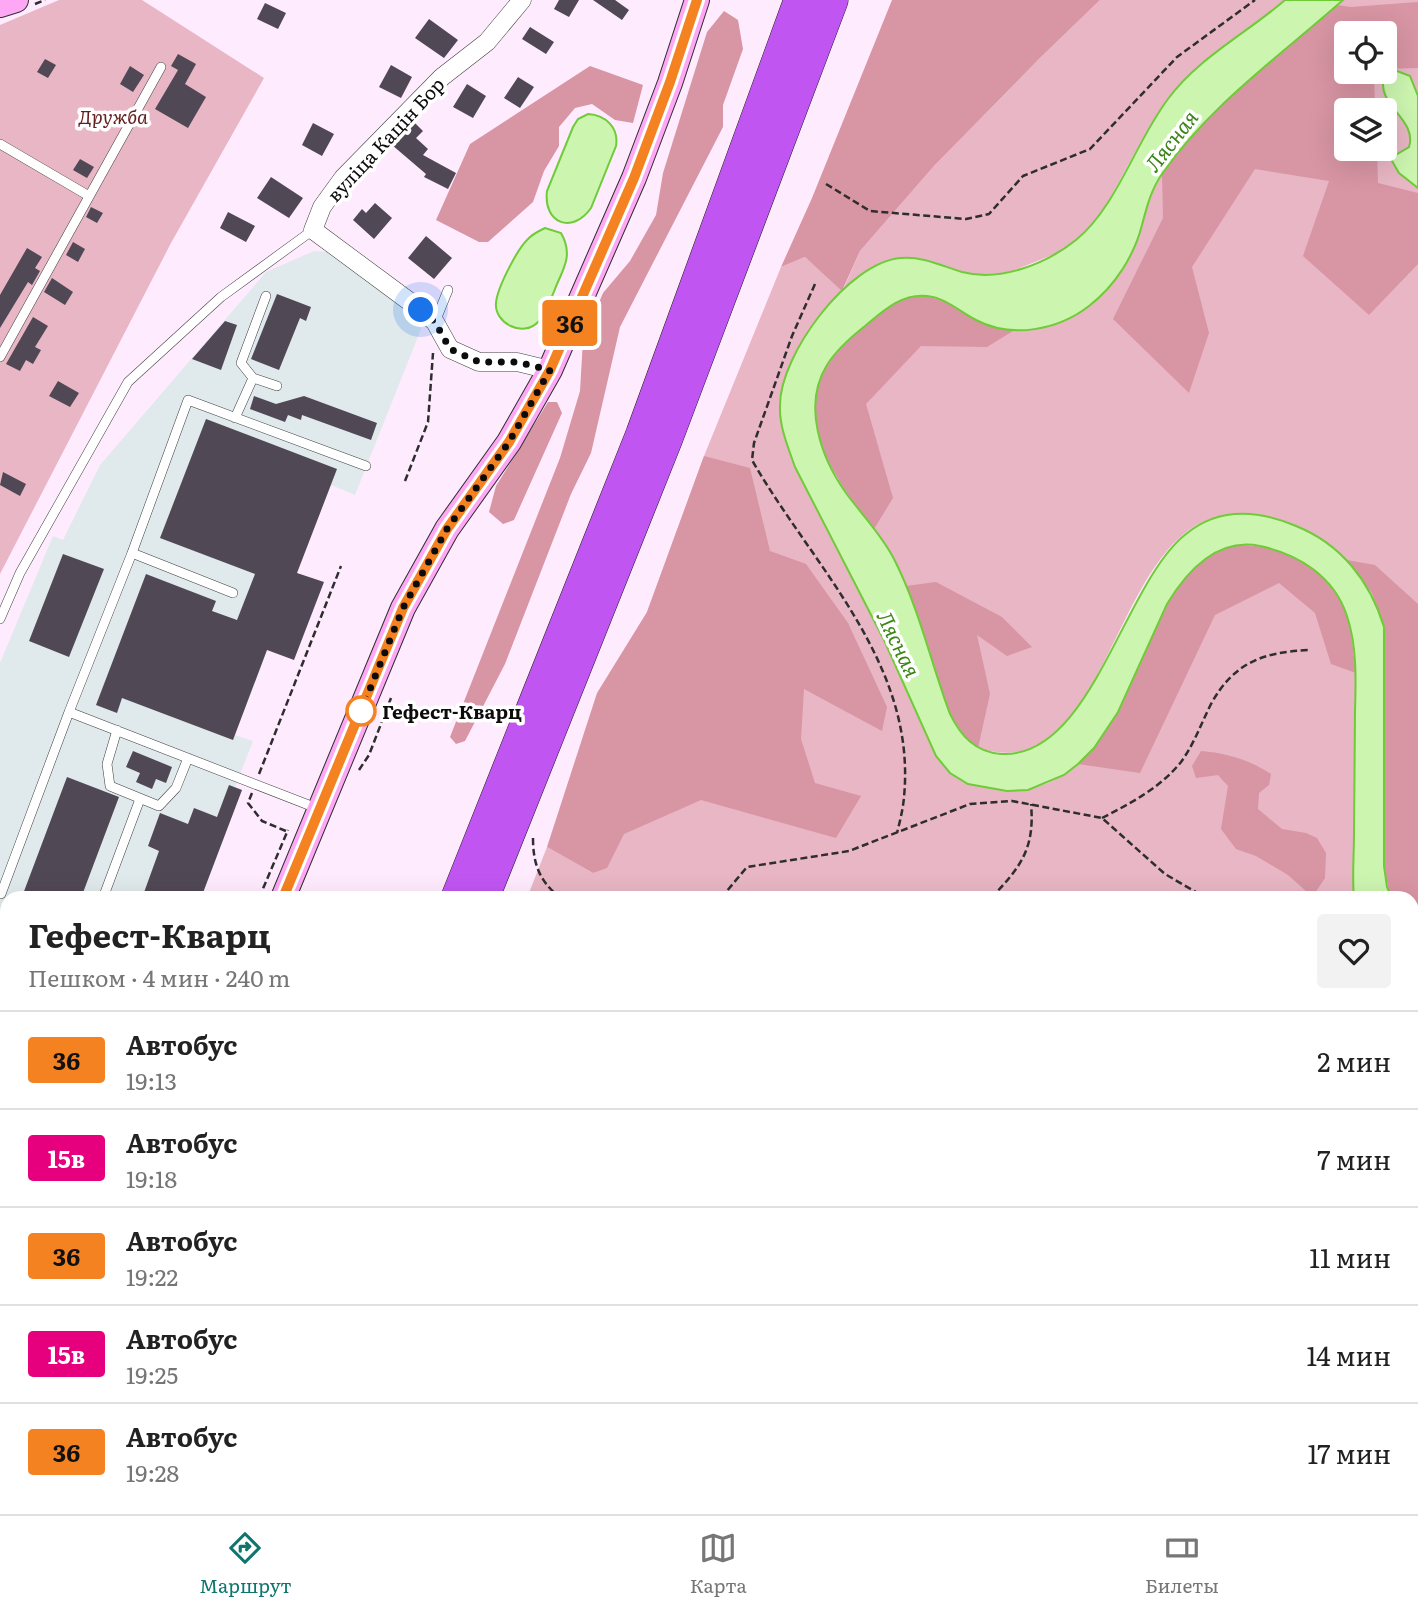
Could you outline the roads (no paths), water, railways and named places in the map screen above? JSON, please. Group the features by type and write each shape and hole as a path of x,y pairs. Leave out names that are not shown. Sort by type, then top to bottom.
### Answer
{"highway":[{"path":"460,891 642,433 800,0"},
{"path":"487,891 666,440 832,0"}],"main road":[{"path":"0,5 16,0"},
{"path":"286,891 403,608 447,529 509,442 550,370 634,178 670,82 696,0"}],"street":[{"name":"вуліца Кацін Бор","path":"313,230 322,206 343,178 442,77 486,42 522,0"},
{"path":"313,230 435,322 450,349 479,362 517,362 550,370"}],"lane":[{"path":"0,357 161,66"},
{"path":"0,144 89,196"},
{"path":"0,619 20,573 128,382 221,297 313,230"},
{"path":"435,322 449,290"},
{"path":"266,296 241,363 253,378 277,386"},
{"path":"235,418 253,378"},
{"path":"2,891 188,400 366,466"},
{"path":"132,553 233,593"},
{"path":"69,712 321,809"},
{"path":"117,730 107,764 110,786 140,799 159,806 176,788 188,758"},
{"path":"106,891 140,799"}],"water":[{"name":"Лясная","path":"1285,0 1343,0 1224,103 1181,149 1155,186 1129,259 1115,280 1089,306 1049,326 1019,330 990,326 934,297 918,296 901,300 855,334 831,359 820,381 815,414 822,448 837,479 884,542 903,578 950,714 970,742 992,753 1001,754 1032,748 1059,729 1083,700 1143,590 1164,558 1186,534 1199,525 1225,515 1253,514 1296,526 1327,543 1352,566 1362,580 1371,594 1384,627 1384,866 1389,891 1354,891 1354,651 1350,627 1341,602 1324,578 1313,569 1288,555 1260,546 1230,547 1205,559 1184,580 1167,604 1118,712 1094,748 1078,764 1064,775 1028,790 1007,791 968,784 950,773 936,756 884,640 795,467 781,421 783,384 791,362 804,338 839,293 881,263 901,258 924,260 962,272 992,275 1022,269 1064,249 1090,226 1103,210 1156,116 1180,84 1208,58"},
{"path":"1397,71 1410,76 1418,96 1418,188 1399,173 1392,161 1397,161 1397,154 1409,147 1410,137 1397,112 1397,98 1387,98 1383,84 1397,84"},
{"path":"588,114 600,117 610,124 615,134 616,146 591,208 576,221 560,222 550,211 547,191 573,127 578,119"},
{"path":"545,228 561,233 567,252 565,265 549,304 538,322 525,329 511,326 500,317 497,296 523,245 531,236"}],"place":[{"name":"Гефест-Кварц","path":"361,711"}],"park label":[{"name":"Дружба","path":"113,116"}]}
